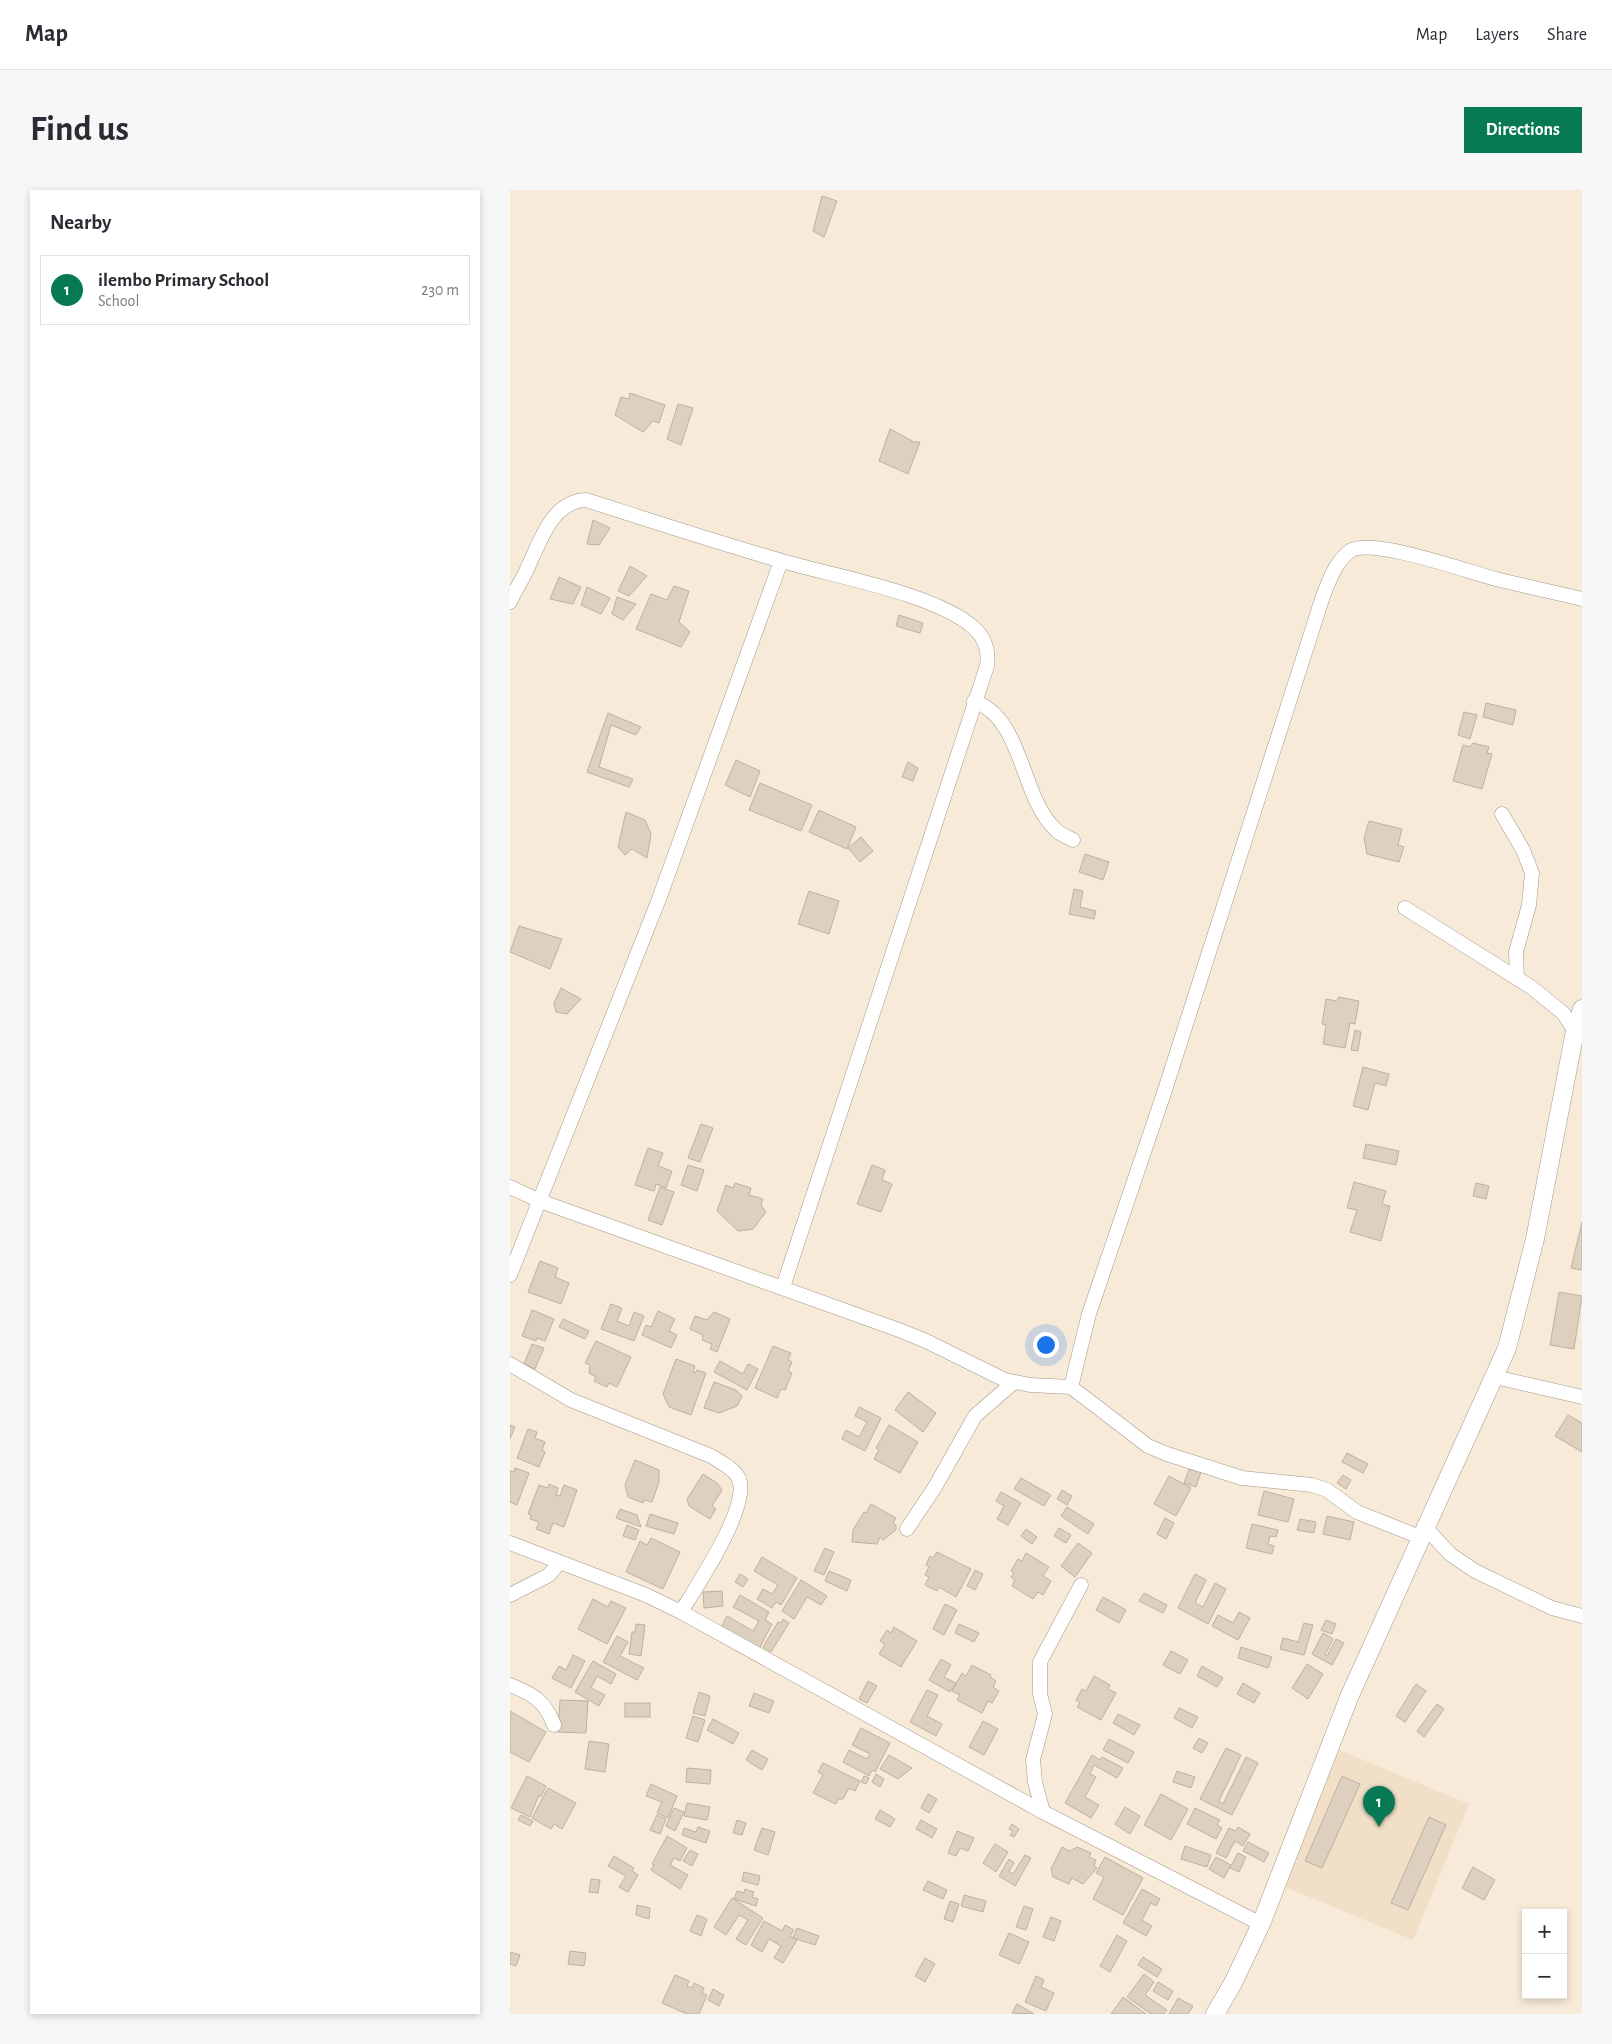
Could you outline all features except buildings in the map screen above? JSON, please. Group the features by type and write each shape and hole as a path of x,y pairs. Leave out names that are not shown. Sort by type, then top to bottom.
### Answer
{"street":[{"path":"510,602 543,532 555,516 578,500 586,500 781,561 934,605 974,628 982,636 988,656 987,666 783,1287"},
{"path":"1070,1386 1089,1314 1158,1111 1322,596 1334,570 1351,550 1370,547 1402,553 1496,579 1582,599"},
{"path":"510,1275 659,899 781,561"},
{"path":"974,701 985,706 994,714 1009,736 1043,814 1058,832 1073,840"},
{"path":"1502,814 1523,850 1532,872 1529,905 1516,952 1517,978"},
{"path":"1405,908 1517,978 1550,1001 1575,1030"},
{"path":"1216,2014 1261,1924 1350,1694 1422,1531 1507,1348 1535,1240 1575,1030 1582,1009"},
{"path":"511,1186 540,1200 783,1287 926,1341 983,1370 1014,1382 1070,1386 1148,1446 1242,1478 1312,1485 1327,1490 1357,1512 1422,1531 1475,1571 1552,1608 1582,1616"},
{"path":"510,1364 571,1400 711,1456 728,1467 738,1478 741,1491 734,1517 681,1612"},
{"path":"1495,1377 1582,1397"},
{"path":"908,1529 935,1487 975,1416 1014,1382"},
{"path":"510,1543 646,1595 681,1612 1043,1812 1261,1924"},
{"path":"510,1595 549,1575 559,1563"},
{"path":"1043,1812 1035,1782 1033,1760 1045,1714 1040,1694 1040,1662 1082,1585"},
{"path":"510,1686 528,1692 539,1700 549,1710 554,1725"}],"shaded area":[{"path":"1339,1750 1469,1804 1413,1940 1283,1886"}],"place":[{"name":"ilembo Primary School","path":"1379,1827"}]}
